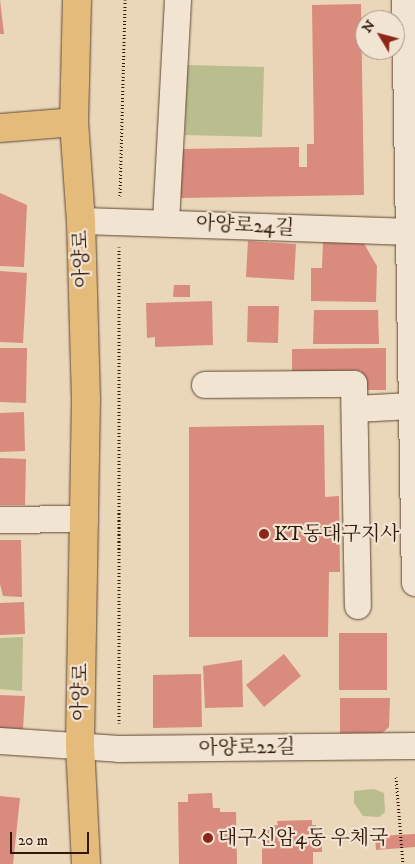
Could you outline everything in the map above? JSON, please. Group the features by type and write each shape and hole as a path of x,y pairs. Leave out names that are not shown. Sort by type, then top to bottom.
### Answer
{"main road":[{"name":"아양로","path":"77,0 74,122 81,221 86,399 80,745 86,864"},
{"path":"0,128 74,122"}],"street":[{"path":"166,222 178,0"},
{"path":"405,0 412,233 415,583"},
{"name":"아양로24길","path":"81,221 166,222 412,233"},
{"path":"205,385 354,384 358,606"},
{"path":"355,409 412,406"},
{"path":"0,520 85,519"},
{"name":"아양로22길","path":"0,741 120,749 415,746"}],"path":[{"path":"120,749 119,222 125,0"},
{"path":"396,778 403,864"}],"green space":[{"path":"187,65 264,67 262,137 185,135"},
{"path":"23,637 22,691 0,689 0,638"},
{"path":"374,789 384,793 385,812 379,817 363,816 354,803 354,791"}],"building":[{"path":"0,0 4,34 0,34"},
{"path":"361,4 361,10 355,10 355,60 362,60 364,195 181,198 180,149 299,147 299,167 307,167 307,144 314,144 312,5"},
{"path":"0,193 27,205 24,267 0,266"},
{"path":"248,241 296,244 294,280 246,277"},
{"path":"323,241 363,242 377,266 376,302 311,301 311,268 322,268"},
{"path":"0,271 27,273 23,343 0,342"},
{"path":"174,285 190,285 190,297 173,297"},
{"path":"212,301 213,345 155,347 155,337 147,338 146,303"},
{"path":"248,306 279,306 278,343 247,342"},
{"path":"314,310 378,310 379,344 313,344"},
{"path":"0,348 27,348 26,403 0,402"},
{"path":"386,348 386,390 361,390 361,371 292,371 292,349"},
{"path":"24,412 25,451 0,452 0,413"},
{"name":"KT동대구지사","path":"324,425 325,497 339,496 340,572 329,572 328,637 189,637 189,427"},
{"path":"0,458 26,459 25,505 0,505"},
{"path":"0,540 21,540 22,597 3,596 0,584"},
{"path":"24,602 25,634 0,635 0,603"},
{"path":"339,633 387,633 387,690 339,690"},
{"path":"284,654 301,676 264,707 246,685"},
{"path":"242,660 243,707 205,708 203,666"},
{"path":"201,674 202,727 153,728 153,675"},
{"path":"0,695 25,696 23,729 0,728"},
{"path":"340,698 390,698 389,727 380,735 340,735"},
{"name":"대구신암4동 우체국","path":"212,793 213,808 220,808 220,812 236,812 237,864 179,864 178,802 188,802 188,794"},
{"path":"0,796 20,798 13,864 0,864"},
{"path":"312,820 312,825 316,825 317,838 322,838 322,852 313,852 313,864 262,864 262,841 267,841 267,826 278,825 277,821"},
{"path":"415,834 415,847 376,850 375,836"}],"place":[{"name":"KT동대구지사","path":"264,534"},
{"name":"대구신암4동 우체국","path":"208,838"}]}
